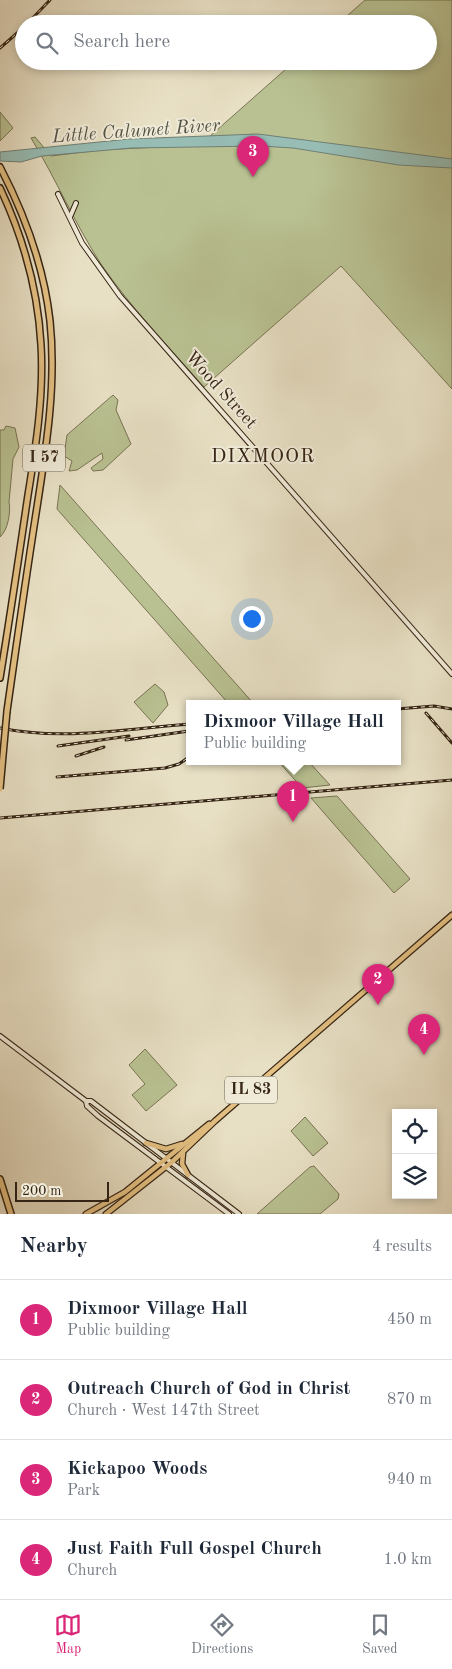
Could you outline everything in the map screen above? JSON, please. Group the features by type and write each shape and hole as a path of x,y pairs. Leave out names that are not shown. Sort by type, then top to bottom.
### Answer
{"highway":[{"name":"I 57","path":"0,167 19,207 34,247 46,297 50,321 52,395 7,711 0,789"},
{"name":"I 57","path":"0,188 22,243 34,292 41,344 41,387 34,460 0,678"},
{"path":"0,1179 11,1214"}],"main road":[{"name":"Wood Street","path":"58,194 95,263 120,296 452,674"},
{"path":"70,217 76,203"},
{"name":"IL 83","path":"86,1214 115,1199 189,1143 452,915"},
{"path":"0,1036 86,1101 91,1101 168,1158 239,1214"},
{"path":"86,1101 88,1107 229,1214"},
{"path":"146,1143 166,1149 189,1143"},
{"path":"188,1175 181,1160 182,1154 189,1143"},
{"name":"IL 83","path":"106,1214 172,1162 189,1143"}],"green space":[{"path":"365,0 452,0 452,389 341,266 204,387 138,312 101,264 31,138 35,137 51,156 100,150 200,145 285,70 437,70 437,15 348,15"},
{"path":"0,112 13,128 0,141"},
{"path":"113,395 118,400 116,410 131,444 103,470 93,471 91,468 103,459 102,453 77,470 69,471 72,461 64,456 67,435"},
{"path":"6,426 15,428 19,447 13,459 8,521 0,537 0,430 4,430"},
{"path":"60,485 250,700 225,700 57,509"},
{"path":"155,684 164,692 168,705 153,723 134,702"},
{"path":"282,765 312,765 330,785 302,788"},
{"path":"337,796 410,879 394,893 311,798"},
{"path":"145,1049 177,1085 146,1111 132,1095 145,1084 129,1065"},
{"path":"305,1117 328,1143 313,1156 291,1131"},
{"path":"314,1166 339,1194 338,1199 320,1214 257,1214 310,1167"}],"water":[{"path":"258,134 452,159 452,168 399,165 293,148 261,146 131,148 42,156 21,162 0,161 0,152 129,139"}],"railway":[{"path":"36,15 50,0"},
{"path":"0,48 15,35"},
{"path":"401,709 434,706 452,709"},
{"path":"426,713 452,743"},
{"path":"0,728 23,732 71,734 186,724"},
{"path":"126,740 186,731"},
{"path":"58,746 129,736"},
{"path":"76,756 104,747"},
{"path":"57,777 165,768 179,764 186,759"},
{"path":"0,818 452,780"}],"place":[{"name":"Kickapoo Woods","path":"253,177"},
{"name":"Dixmoor Village Hall","path":"293,822"},
{"name":"Outreach Church of God in Christ","path":"378,1005"},
{"name":"Just Faith Full Gospel Church","path":"424,1055"}],"district":[{"name":"DIXMOOR","path":"263,457"}],"water label":[{"name":"Little Calumet River","path":"136,132"}]}
